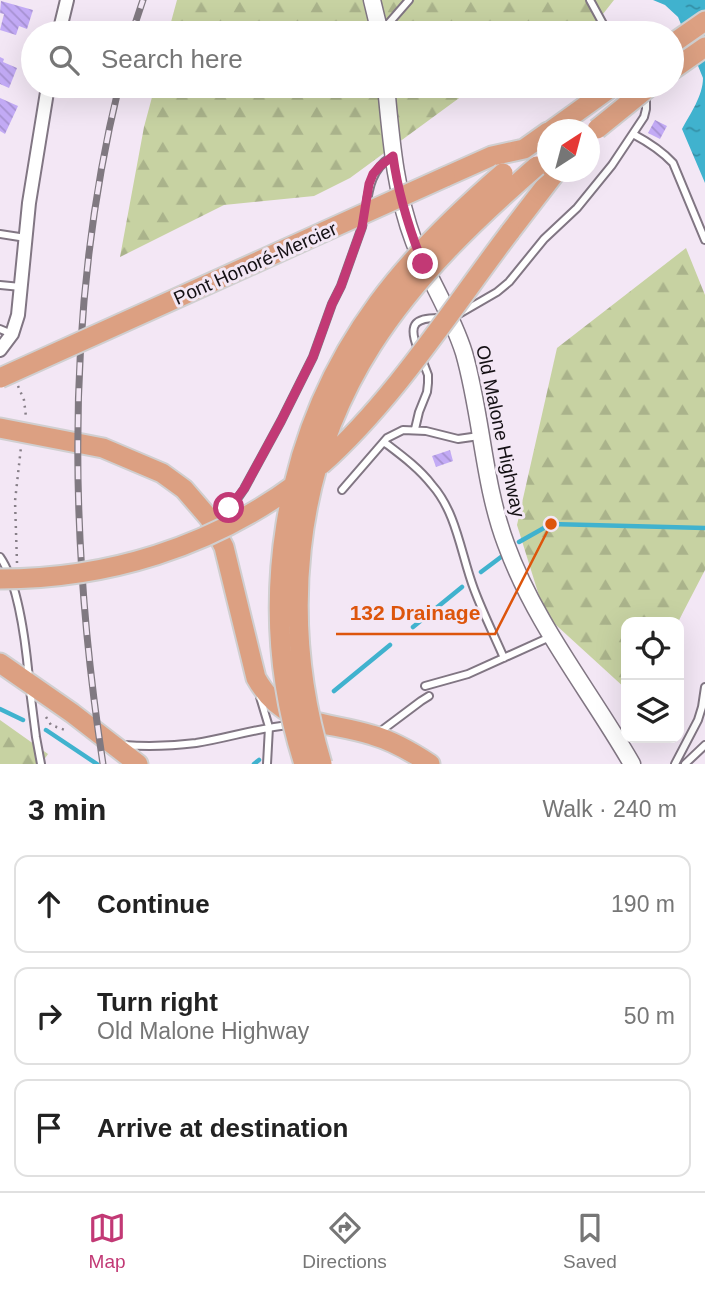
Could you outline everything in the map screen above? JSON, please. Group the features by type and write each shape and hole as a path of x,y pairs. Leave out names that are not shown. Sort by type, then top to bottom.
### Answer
{"highway":[{"path":"684,36 705,22"},
{"path":"684,62 705,47"},
{"name":"Pont Honoré-Mercier","path":"567,119 596,98"},
{"path":"600,127 635,98"},
{"name":"Pont Honoré-Mercier","path":"9,381 492,156 524,149 537,140"},
{"path":"304,764 285,685 279,633 279,595 291,496 307,440 339,366 378,303 423,250 503,173 524,149"},
{"path":"322,764 303,683 298,580 311,493 331,429 363,360 409,294 435,263 537,166"},
{"path":"0,579 40,578 100,570 151,557 220,529 287,490 341,446 388,394 548,182"},
{"path":"0,428 103,448 162,473 184,489 209,518 223,547 256,678 263,692 281,709 295,717 376,736 399,745 430,764"},
{"path":"0,663 138,764"}],"street":[{"path":"62,21 67,0"},
{"path":"372,0 377,21"},
{"path":"0,350 6,332 18,315 35,159 46,98"},
{"name":"Old Malone Highway","path":"387,98 399,190 413,240 451,318 464,352 475,396 491,490 505,541 522,584 551,636 632,764"}],"lane":[{"path":"391,21 409,0"},
{"path":"590,0 601,21"},
{"path":"415,429 427,392 428,375 414,338 415,324 428,317 451,318 497,292 509,282 544,239 577,208 612,165 644,117 647,98"},
{"path":"632,134 655,147 673,163 705,240"},
{"path":"209,518 235,502 281,421 313,357 341,286 362,227 373,174 384,161 393,156"},
{"path":"0,234 26,238"},
{"path":"0,285 21,287"},
{"path":"342,490 384,442 403,430 415,429 458,439 481,436"},
{"path":"384,442 421,473 442,499 453,523 474,589 504,658"},
{"path":"0,557 16,592 41,764"},
{"path":"425,686 468,674 551,636"},
{"path":"256,678 269,727 267,764"},
{"path":"675,764 698,720 705,687"},
{"path":"376,736 429,696"},
{"path":"114,744 171,746 269,727 317,724 334,726"},
{"path":"685,764 705,745"}],"path":[{"path":"9,381 26,408 25,425"}],"green space":[{"path":"177,0 614,0 597,21 171,21"},
{"path":"152,98 459,98 350,178 314,196 224,205 120,257"},
{"path":"686,248 705,295 705,570 681,617 621,617 621,684 545,615 517,525 557,348"},
{"path":"0,720 48,754 41,764 0,764"}],"water":[{"path":"653,0 705,0 705,183 682,129 698,98 703,78 684,32 684,21 680,21 665,5"}],"building":[{"path":"1,1 33,10 30,21 21,21 16,35 0,30 4,14 0,13"},
{"path":"0,57 4,59 3,62 17,68 9,88 0,84"},
{"path":"0,98 18,106 5,134 0,131"},
{"path":"655,120 667,126 660,139 648,133"},
{"path":"450,450 453,461 436,467 432,456"}],"waterway":[{"path":"519,542 551,524 705,528"},
{"path":"481,572 501,557"},
{"path":"413,627 462,587"},
{"path":"334,691 390,645"},
{"path":"0,709 23,720"},
{"path":"46,730 97,764"},
{"path":"254,764 259,760"}],"railway":[{"path":"136,21 143,0"},
{"path":"103,764 84,595 78,424 81,339 89,254 101,169 116,98"}],"place":[{"name":"132 Drainage","path":"551,524"}],"route":[{"path":"229,508 244,489 313,357 362,227 369,184 373,174 384,161 393,156 407,222 423,264"}]}
